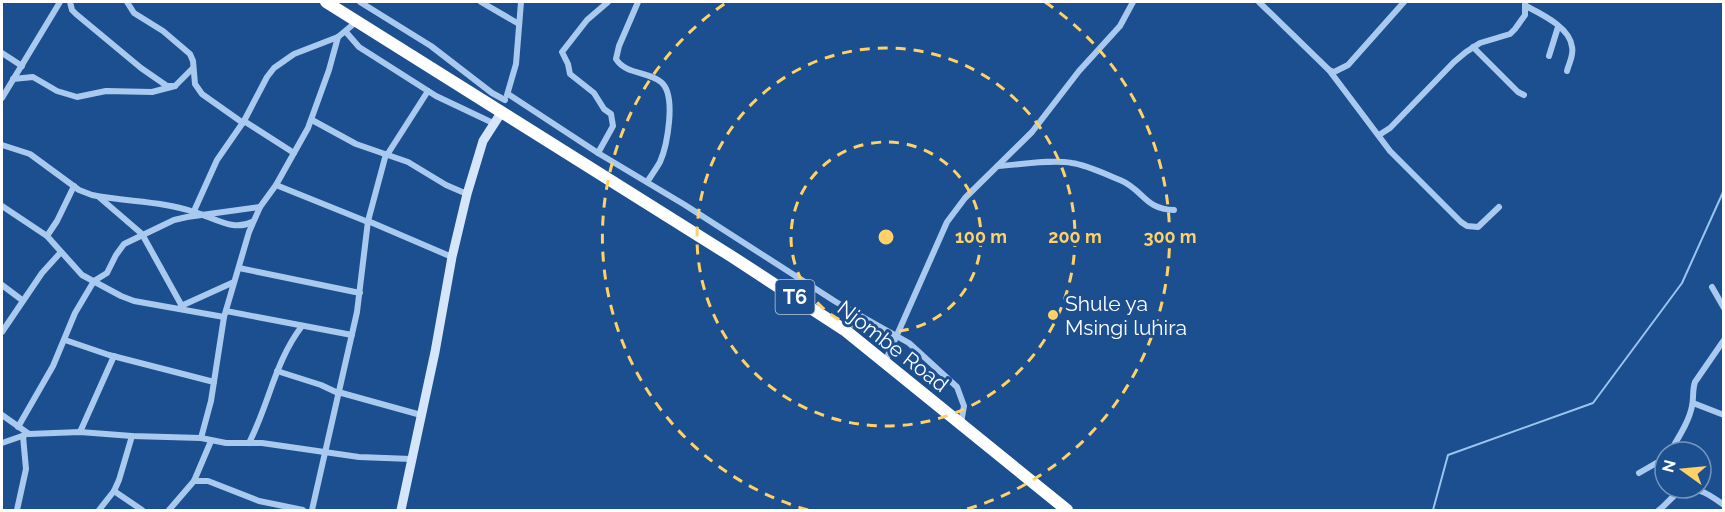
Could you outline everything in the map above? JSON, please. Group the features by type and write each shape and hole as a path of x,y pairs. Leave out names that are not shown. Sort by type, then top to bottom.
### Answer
{"highway":[{"name":"T6","path":"326,2 497,118"},
{"name":"Njombe Road","path":"497,118 807,304 846,331 1067,510"}],"street":[{"path":"2,98 60,2"},
{"path":"70,2 76,14 141,68 168,86 175,86"},
{"path":"128,2 135,13 163,31 190,54 194,67 195,84 202,94 294,153"},
{"path":"360,2 431,46 492,93 507,97 647,182 836,302 898,336 921,352 957,387 964,406 960,424"},
{"path":"481,2 519,24"},
{"path":"401,510 435,352 452,257 467,194 483,141 507,97 516,64 521,2"},
{"path":"598,153 613,126 611,114 594,93 570,74 562,52 587,20 608,2"},
{"path":"638,2 619,46 616,59 628,69 661,82 667,90 670,105 665,148 647,182"},
{"path":"885,362 947,222 965,198 1032,132 1079,71 1120,26 1133,2"},
{"path":"1259,2 1329,70 1390,151 1467,226 1482,225 1499,207"},
{"path":"1329,70 1337,71 1348,65 1404,2"},
{"path":"1379,135 1390,128 1454,62 1473,47 1487,40 1510,34 1525,15 1526,4 1546,16 1572,44 1572,54 1567,71"},
{"path":"198,213 217,160 244,122 274,68 294,54 338,37 357,21"},
{"path":"1549,56 1558,27"},
{"path":"346,32 359,47 428,91 444,100 497,118"},
{"path":"201,438 214,382 225,314 253,222 312,120 338,37"},
{"path":"1473,47 1518,92 1524,95"},
{"path":"2,53 22,66"},
{"path":"13,79 33,77 57,91 77,97 106,91 152,92 175,86 194,67"},
{"path":"312,510 352,335 360,292 368,221 386,154 428,91"},
{"path":"312,120 356,144 408,162 446,185 467,194"},
{"path":"2,145 30,154 79,190 99,196 198,213 239,226 253,222"},
{"path":"997,166 1072,163 1122,181 1136,190 1149,204 1162,209 1174,210"},
{"path":"276,185 452,257"},
{"path":"46,236 57,221 74,186"},
{"path":"99,196 142,234 182,307"},
{"path":"18,427 53,366 71,321 94,281 107,273 124,244 174,220 198,213 260,207"},
{"path":"3,210 46,236 82,275 127,299 352,335"},
{"path":"2,331 42,273 61,252"},
{"path":"239,268 360,292"},
{"path":"182,307 234,282"},
{"path":"2,285 22,300"},
{"path":"1712,287 1724,308"},
{"path":"249,443 285,350 302,326"},
{"path":"65,340 114,356 214,382"},
{"path":"1676,440 1690,413 1695,382 1724,340"},
{"path":"80,432 114,356"},
{"path":"277,370 338,393 421,416"},
{"path":"1693,403 1724,415"},
{"path":"2,415 26,435 26,469 17,510"},
{"path":"2,442 26,435 80,432 201,438 211,441 262,443 359,457 411,459"},
{"path":"99,510 114,491 123,471 132,436"},
{"path":"169,510 194,481 211,441"},
{"path":"1639,473 1653,465"},
{"path":"194,481 208,481 267,503 303,510"},
{"path":"1659,510 1684,489 1704,493 1724,505"},
{"path":"114,491 142,510"},
{"path":"263,510 267,503"}],"waterway":[{"path":"1433,510 1448,455 1593,403 1682,283 1724,190"}],"place":[{"name":"Shule ya Msingi luhira","path":"1053,315"}]}
